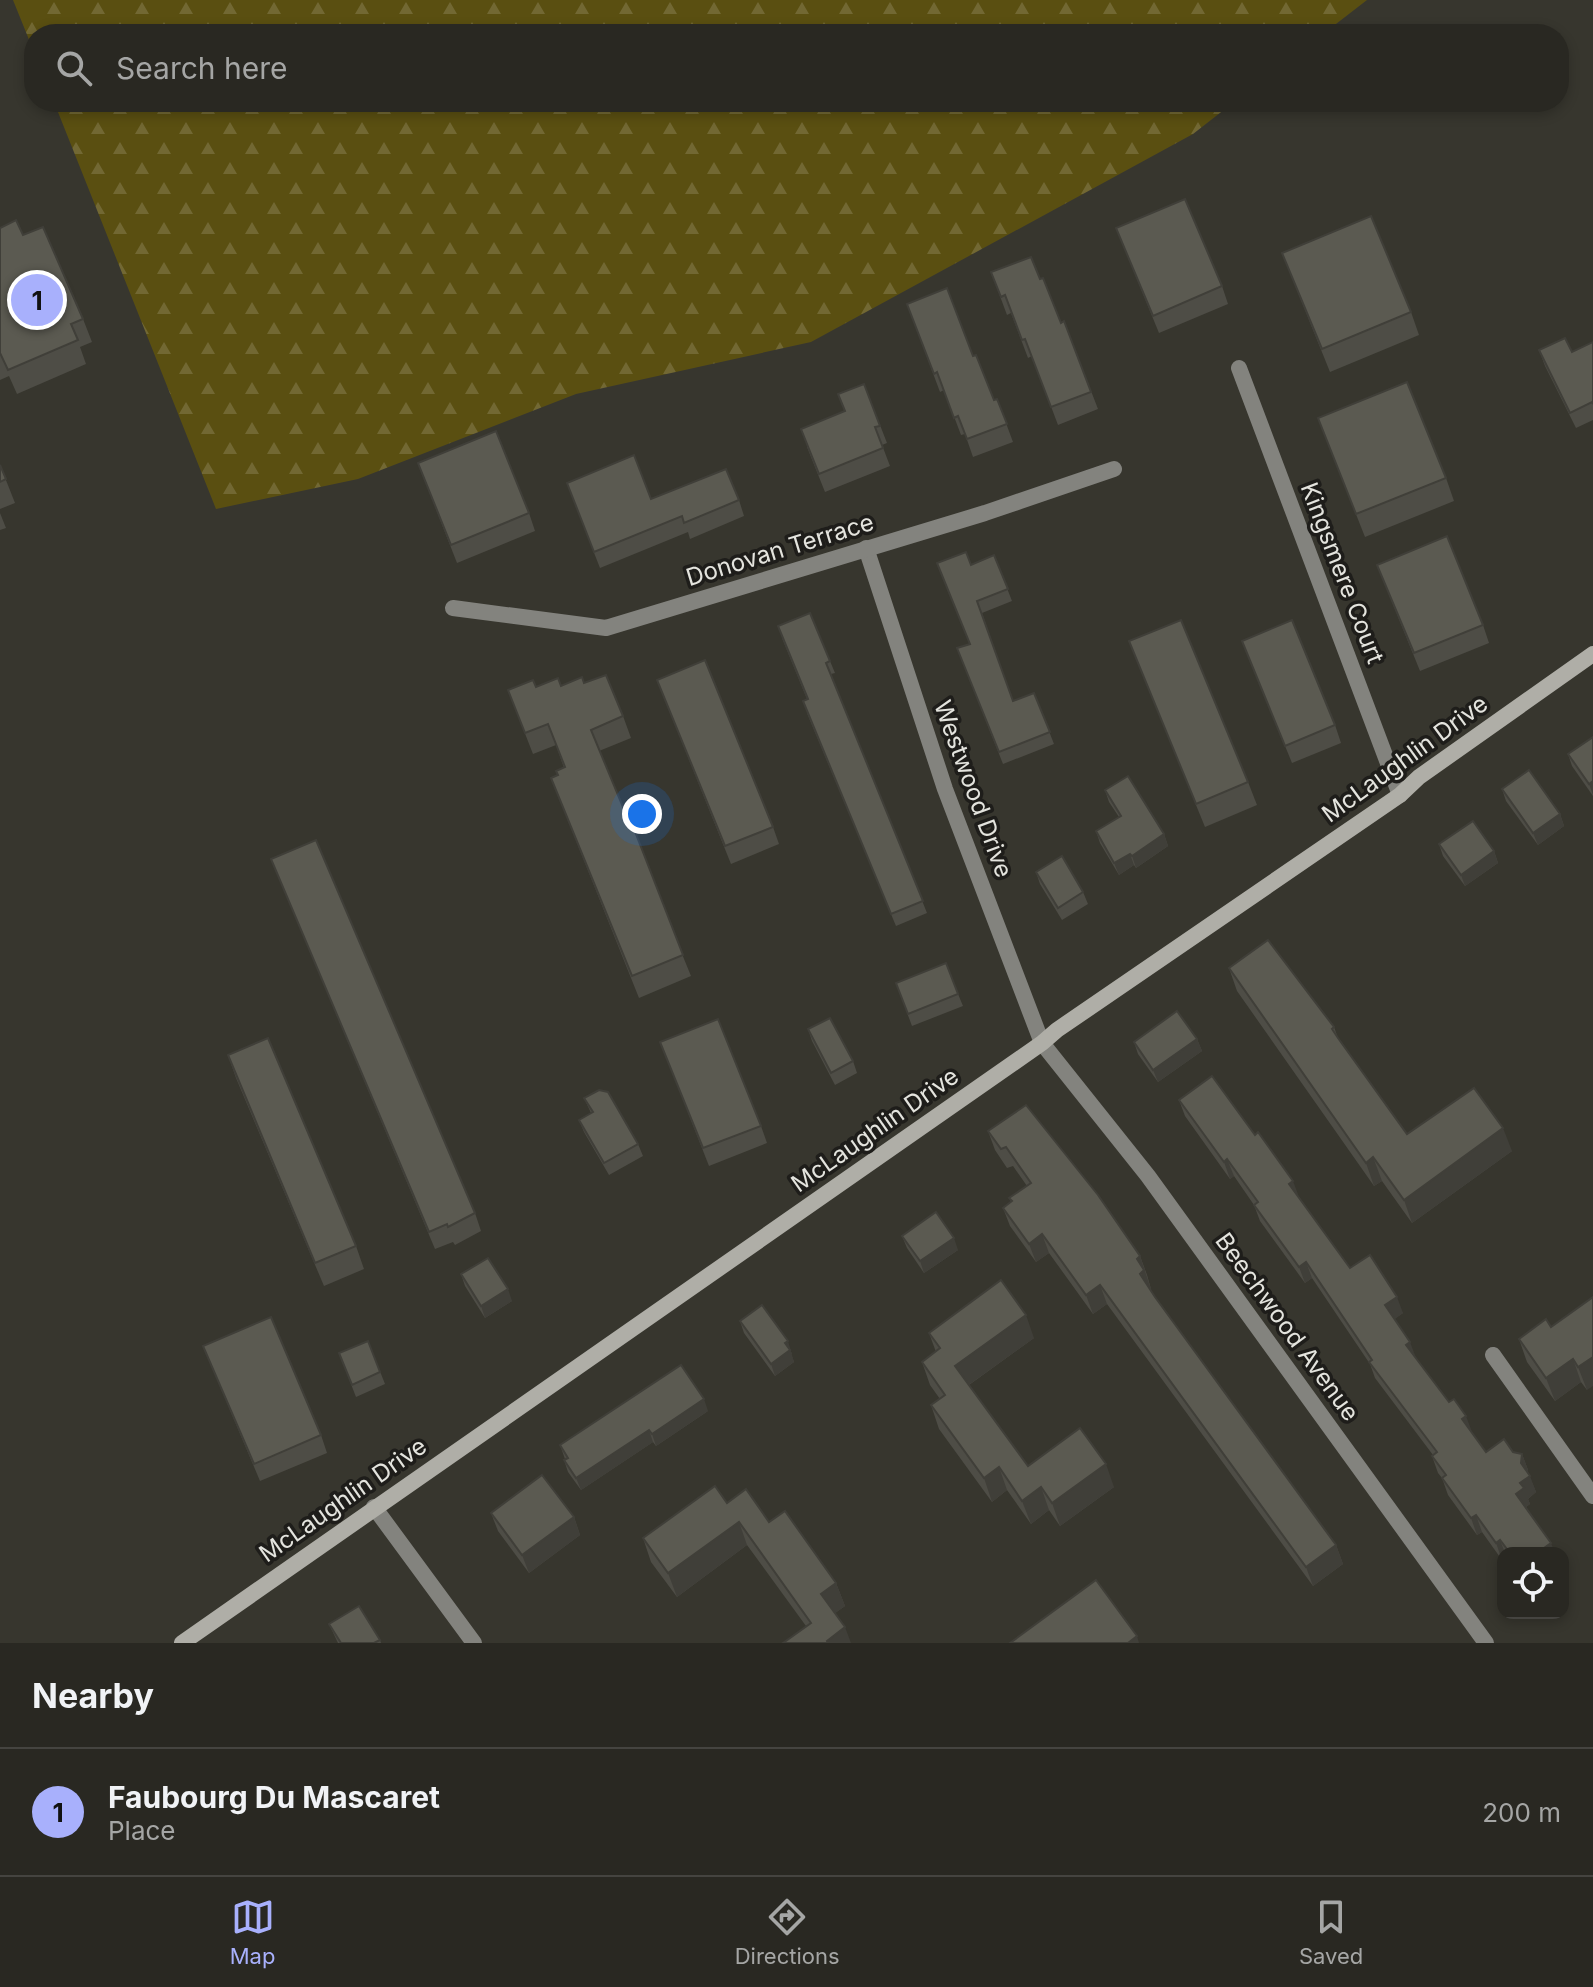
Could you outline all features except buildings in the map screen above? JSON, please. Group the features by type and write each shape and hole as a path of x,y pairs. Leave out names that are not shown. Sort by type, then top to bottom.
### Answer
{"main road":[{"name":"McLaughlin Drive","path":"182,1643 1042,1043 1069,1021 1400,795 1419,777 1593,654"}],"street":[{"name":"Kingsmere Court","path":"1239,368 1400,795"},
{"name":"Donovan Terrace","path":"453,608 606,628 985,513 1114,469"},
{"name":"Westwood Drive","path":"866,548 945,789 1042,1043"},
{"name":"Beechwood Avenue","path":"1042,1043 1148,1176 1486,1643"},
{"path":"1493,1355 1593,1496"},
{"path":"374,1507 474,1643"}],"green space":[{"path":"13,0 1367,0 1336,24 24,24 24,27"},
{"path":"58,112 1221,112 1193,134 811,342 576,394 358,479 216,509"}],"place":[{"name":"Faubourg Du Mascaret","path":"37,300"}]}
